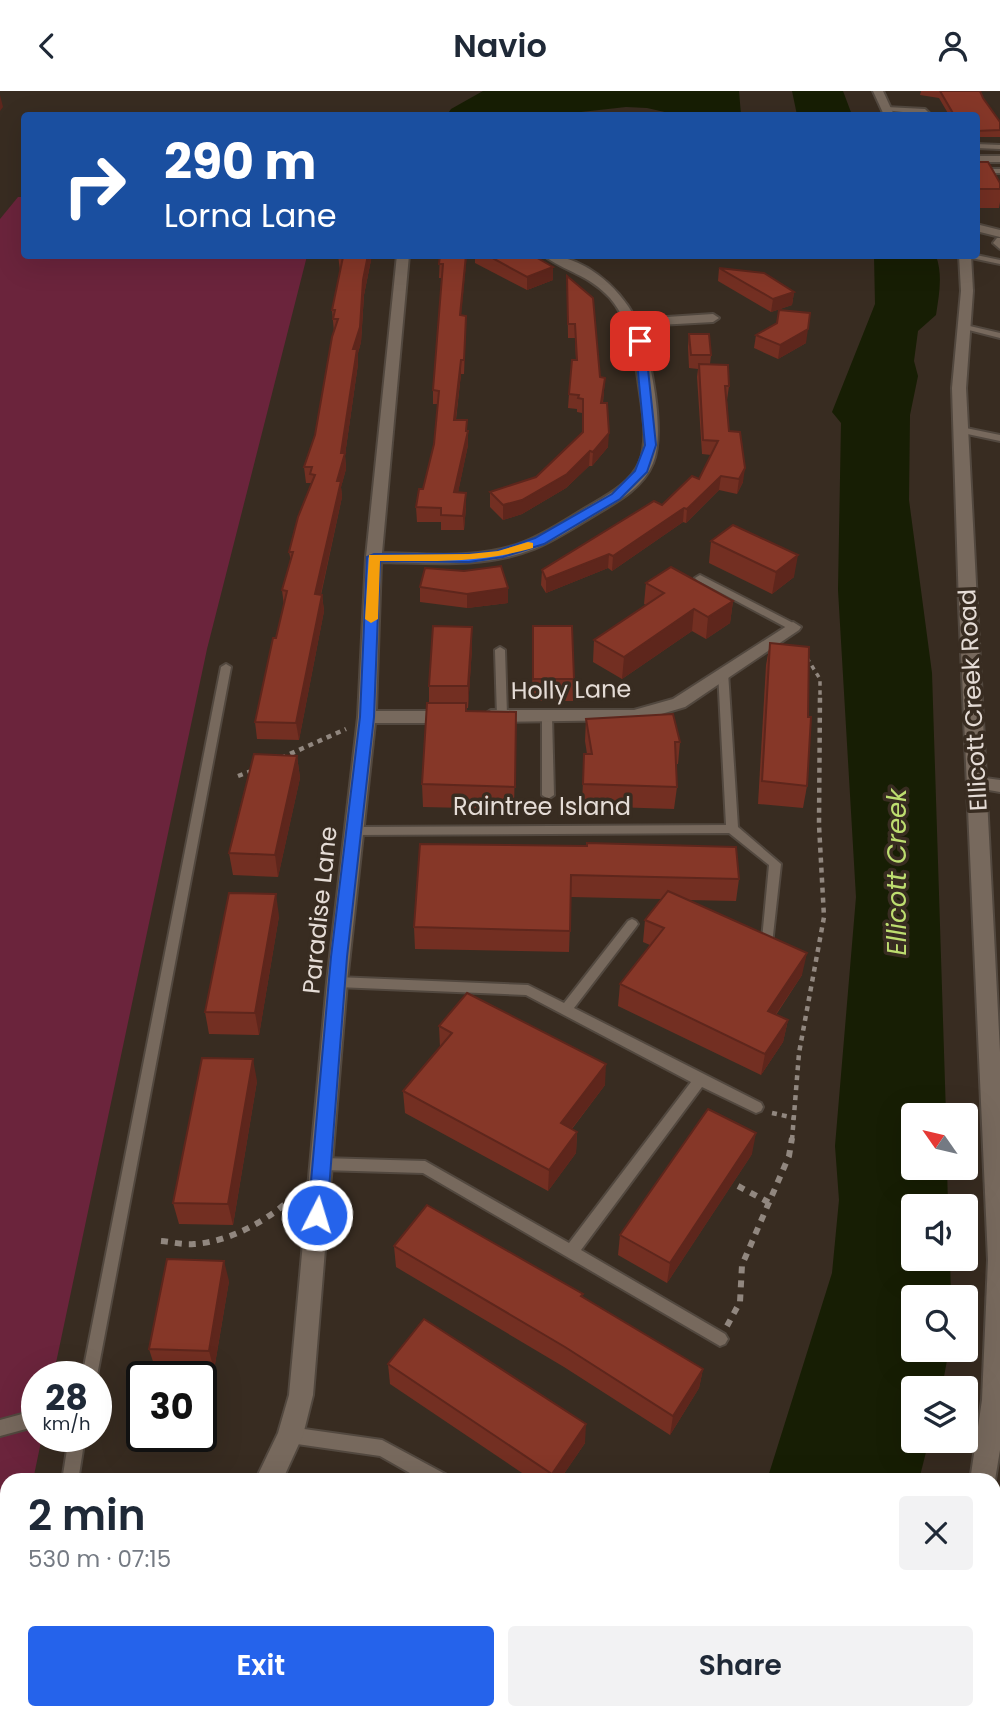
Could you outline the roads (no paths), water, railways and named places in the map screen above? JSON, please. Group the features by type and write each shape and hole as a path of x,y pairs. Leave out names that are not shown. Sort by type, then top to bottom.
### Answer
{"street":[{"path":"878,91 888,112"},
{"path":"980,159 1000,159"},
{"path":"980,228 1000,235"},
{"name":"Paradise Lane","path":"272,1473 290,1435 301,1395 337,982 367,717 374,557 403,259"},
{"path":"374,557 469,558 522,548 616,496 631,483 647,460 650,445 640,341 625,308 599,282 558,259"},
{"name":"Ellicott Creek Road","path":"965,259 968,281 959,388 978,783 995,1010 1000,1259 994,1400 984,1473"},
{"path":"632,323 713,318"},
{"name":"Holly Lane","path":"367,717 635,716 679,703 793,627"},
{"path":"978,783 1000,786"}],"lane":[{"path":"888,112 914,109 926,112"},
{"path":"980,146 1000,147"},
{"path":"980,171 1000,171"},
{"path":"1000,235 997,243 1000,247"},
{"path":"980,259 1000,262"},
{"path":"964,326 1000,336"},
{"path":"961,430 1000,438"},
{"path":"700,578 793,627"},
{"path":"500,650 502,716"},
{"path":"93,1361 226,667"},
{"path":"723,672 732,829 775,864 767,950"},
{"path":"547,716 548,795"},
{"name":"Raintree Island","path":"352,831 732,829"},
{"path":"566,1009 632,925"},
{"path":"337,982 528,991 762,1110"},
{"path":"572,1251 700,1080"},
{"path":"322,1164 425,1167 720,1339"},
{"path":"0,1428 21,1422"},
{"path":"290,1435 382,1448 427,1473"},
{"path":"71,1473 75,1452"}],"water":[{"path":"483,91 739,91 741,112 665,112 626,107 581,112 449,112"},
{"path":"792,91 843,91 851,112 796,112"},
{"name":"Ellicott Creek","path":"874,259 937,259 940,285 936,315 918,331 914,361 918,376 910,415 909,500 932,673 946,1103 901,1103 901,1180 947,1180 948,1194 901,1194 901,1271 950,1271 951,1285 901,1285 901,1362 947,1362 944,1376 901,1376 901,1453 926,1453 921,1473 769,1473 832,1273 839,1200 835,1146 856,897 838,590 841,423 832,412 875,304"}]}
